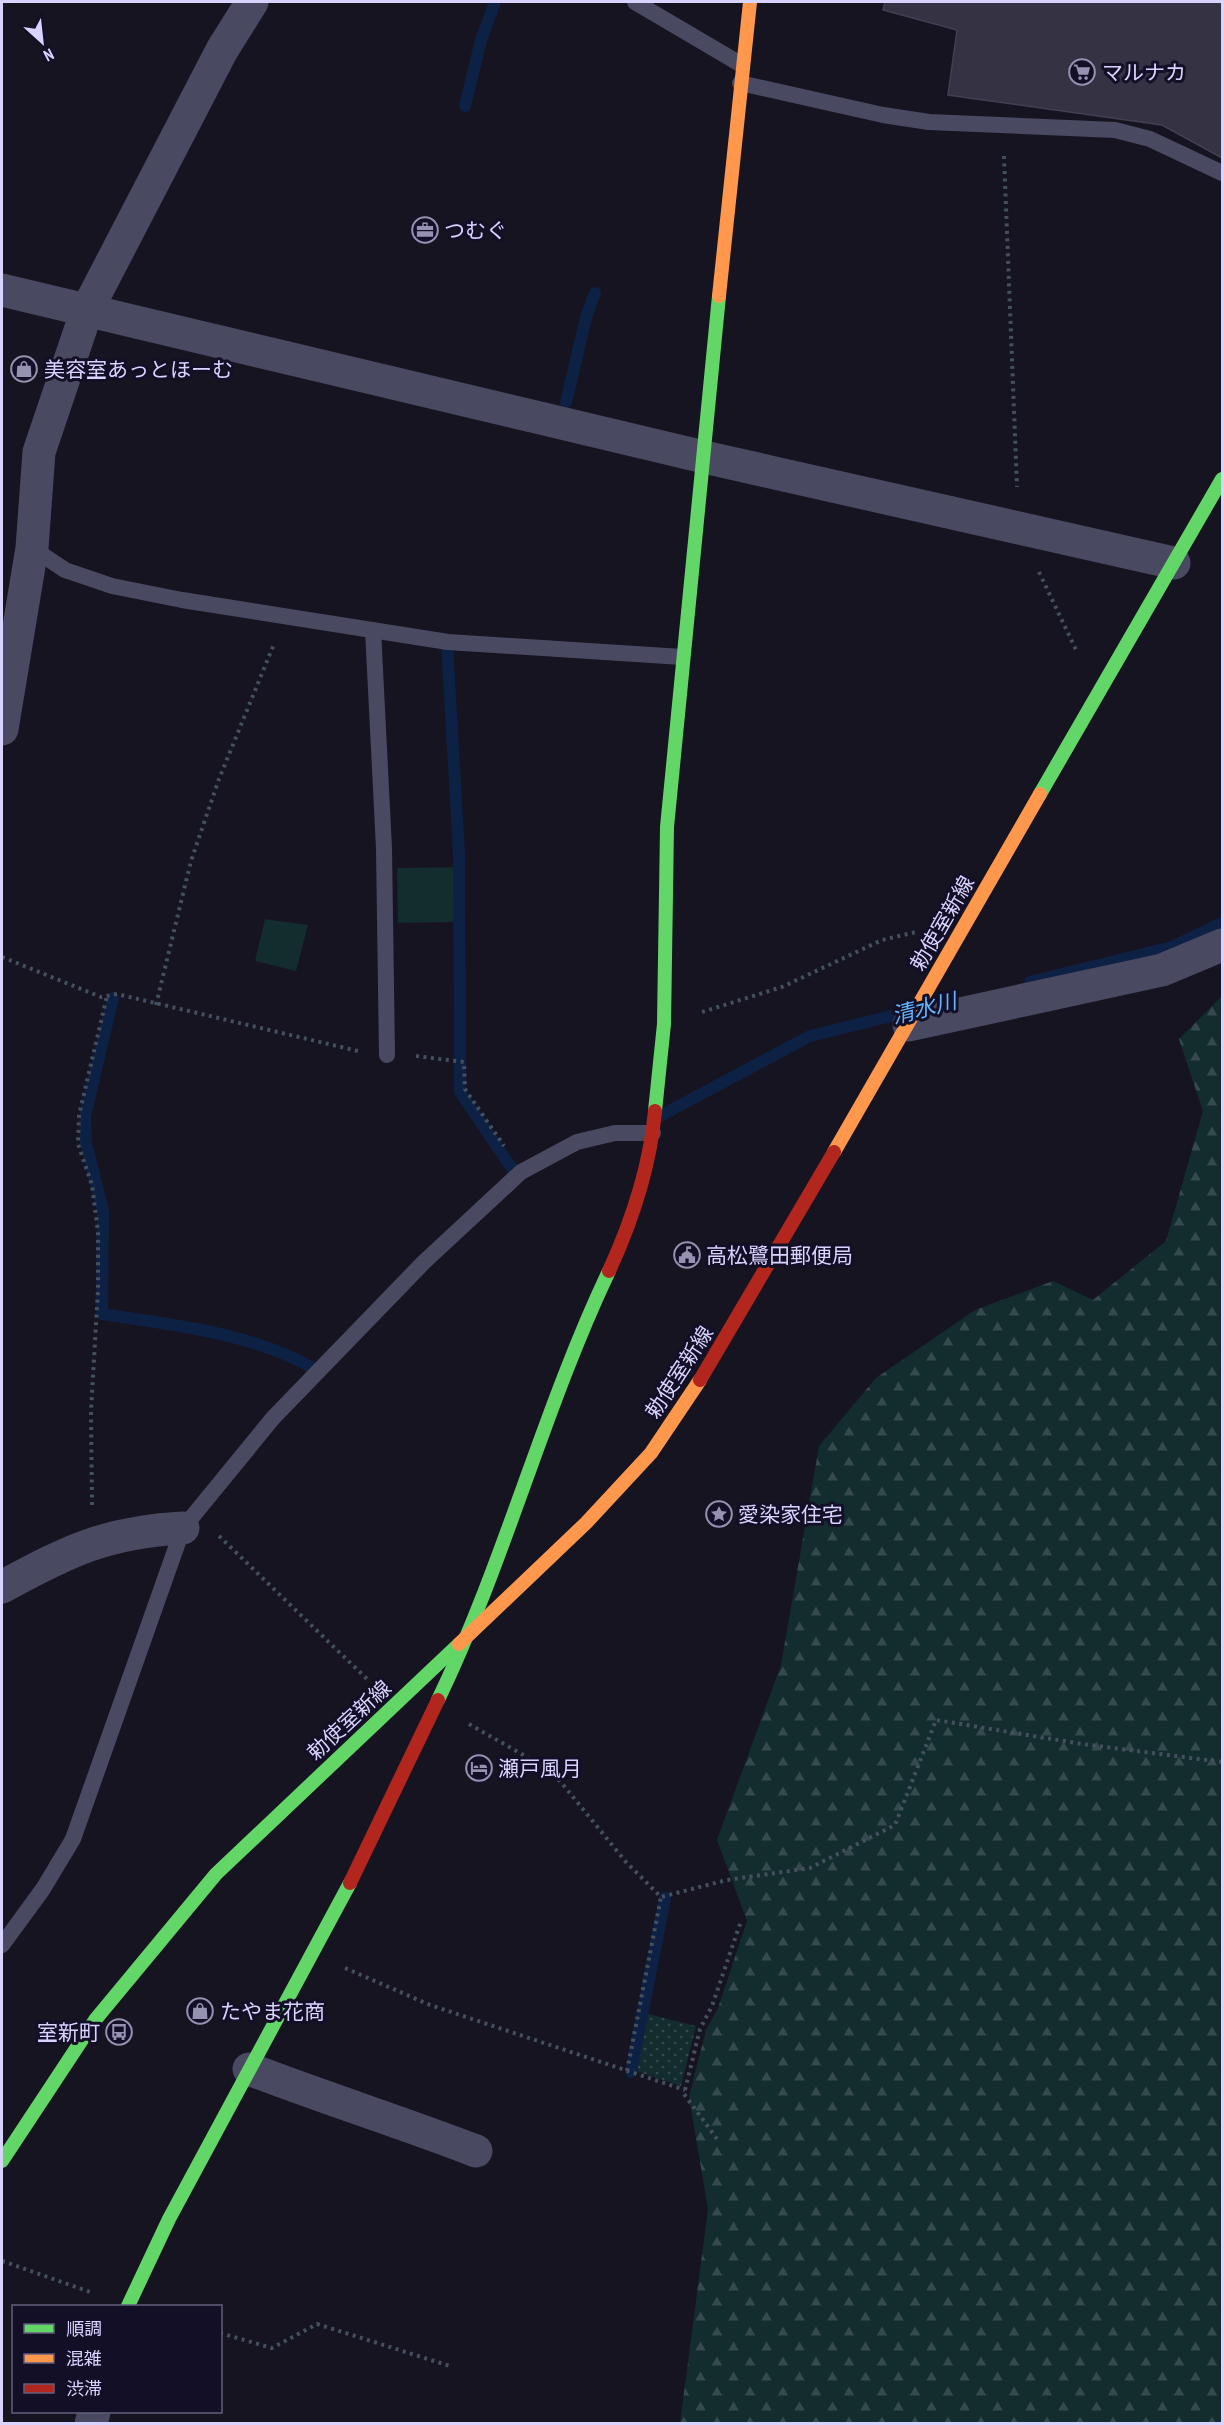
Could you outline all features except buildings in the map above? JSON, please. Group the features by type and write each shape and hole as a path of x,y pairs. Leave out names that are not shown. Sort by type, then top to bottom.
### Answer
{"street":[{"path":"2,729 32,548 39,453 87,310 222,50 252,2"},
{"path":"129,2305 169,2219 352,1878 468,1638 584,1323 628,1228 653,1133 664,1023 667,827 682,657 750,2"},
{"path":"2,290 704,457 1174,562"},
{"name":"勅使室新線","path":"2,2161 95,2020 209,1882 468,1638 586,1523 651,1453 715,1358 1222,479"},
{"path":"909,1023 1162,970 1222,945"},
{"path":"2,1587 58,1556 93,1542 145,1530 183,1528"},
{"path":"249,2069 476,2151"}],"lane":[{"path":"635,2 742,65"},
{"path":"740,83 883,115 929,122 1115,130 1150,139 1222,173"},
{"path":"32,548 65,570 112,586 182,600 289,615 448,642 682,657"},
{"path":"373,630 384,848 387,1055"},
{"path":"2,1945 43,1889 74,1839 183,1528 273,1418 424,1262 521,1172 577,1142 615,1133 653,1133"}],"path":[{"path":"1002,125 1018,518 1044,585 1084,668 1107,680"},
{"path":"156,1005 190,861 212,797 289,615"},
{"path":"664,1023 782,987 882,940 936,927 958,939"},
{"path":"2,957 101,997 117,994 362,1052 464,1062 465,1089 521,1172"},
{"path":"93,1542 91,1411 98,1240 92,1185 78,1144 79,1115 107,996"},
{"path":"183,1528 204,1521 372,1684 406,1695"},
{"path":"435,1705 525,1756 560,1781 626,1862 661,1897"},
{"path":"661,1897 727,1880 810,1868 895,1825 936,1720 1082,1744 1222,1762"},
{"path":"627,2071 661,1897"},
{"path":"717,2139 684,2094 700,2029 712,2006 741,1921"},
{"path":"312,1953 430,2005 685,2090"},
{"path":"2,2261 126,2305"},
{"path":"222,2334 272,2348 317,2324 450,2366"}],"green space":[{"path":"456,867 457,922 398,923 397,868"},
{"path":"265,919 308,925 296,971 255,961"},
{"path":"1222,996 1222,2423 680,2423 708,2209 689,2097 706,2030 718,2008 747,1921 717,1840 781,1665 819,1446 876,1378 975,1310 1053,1281 1093,1300 1166,1241 1203,1111 1179,1039"},
{"path":"648,2014 696,2026 681,2086 636,2071"}],"waterway":[{"path":"465,106 481,40 495,2"},
{"path":"566,402 587,314 595,293"},
{"path":"447,644 459,854 460,1092 515,1173"},
{"name":"清水川","path":"1030,982 1172,947 1222,923"},
{"path":"113,998 85,1116 86,1143 103,1211 102,1314 212,1332 240,1339 292,1357 316,1370"},
{"name":"清水川","path":"660,1116 810,1036 908,1012"},
{"path":"631,2072 665,1898"}],"traffic: fast":[{"path":"655,1111 664,1024 667,827 719,296"},
{"path":"1040,794 1222,479"},
{"path":"438,1700 484,1594 564,1377 609,1271"},
{"path":"2,2161 95,2020 216,1874 459,1644"},
{"path":"128,2305 169,2219 350,1883"}],"traffic: slow":[{"path":"719,296 750,2"},
{"path":"834,1152 1040,794"},
{"path":"459,1644 586,1523 651,1453 700,1380"}],"traffic: jam":[{"path":"609,1271 639,1193 653,1132 655,1111"},
{"path":"700,1380 834,1152"},
{"path":"350,1883 438,1700"}],"place":[{"name":"マルナカ","path":"1082,72"},
{"name":"つむぐ","path":"425,230"},
{"name":"美容室あっとほーむ","path":"24,369"},
{"name":"高松鷺田郵便局","path":"687,1255"},
{"name":"愛染家住宅","path":"719,1514"},
{"name":"瀬戸風月","path":"479,1768"},
{"name":"たやま花商","path":"200,2011"},
{"name":"室新町","path":"119,2032"}]}
